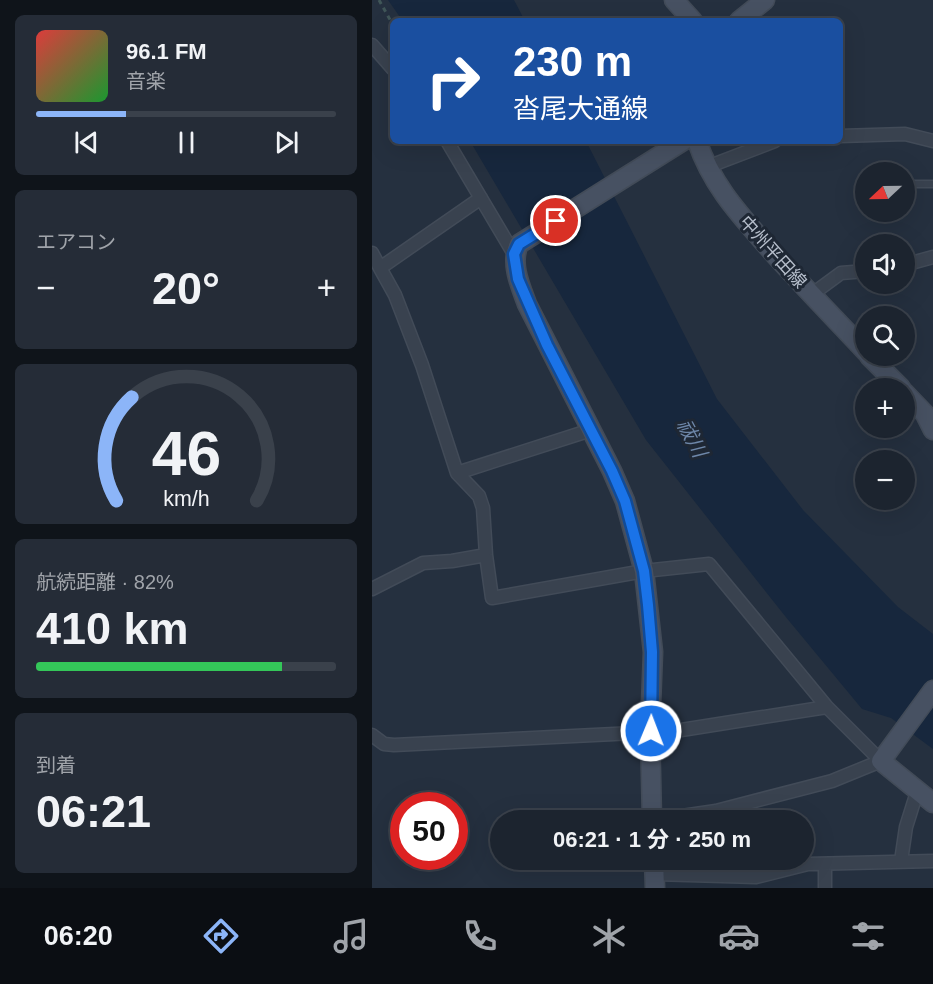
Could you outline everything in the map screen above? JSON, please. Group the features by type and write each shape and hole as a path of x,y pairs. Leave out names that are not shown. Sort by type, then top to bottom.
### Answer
{"main road":[{"path":"674,0 690,18"},
{"path":"742,18 765,0"},
{"path":"654,810 651,731 652,652 644,571 625,501 527,304 518,279 516,249 678,144"},
{"name":"中州平田線","path":"698,144 707,167 727,201 855,340"},
{"path":"879,366 891,378"},
{"path":"915,404 925,414 933,430"},
{"path":"933,690 884,759 917,792 933,803"}],"street":[{"path":"372,45 376,57 390,67"},
{"path":"843,136 904,134 933,141"},
{"path":"449,144 481,198 516,249"},
{"path":"707,167 767,144"},
{"path":"380,268 481,198"},
{"path":"372,253 395,295 418,355 457,472 478,496 483,508 492,598 644,571 709,564 826,707 884,759 832,781 720,810"},
{"path":"915,262 933,257"},
{"path":"812,295 841,273 855,272"},
{"path":"457,472 591,430"},
{"path":"372,589 423,563 486,555"},
{"path":"372,735 384,744 394,745 675,731 826,707"},
{"path":"901,861 906,827 917,792"},
{"path":"655,874 756,877 808,864 933,861"},
{"path":"825,864 825,888"}],"lane":[{"path":"915,184 933,184"}],"path":[{"path":"379,0 390,20"}],"water":[{"path":"388,0 514,0 523,18 413,17 401,18"},
{"name":"祓川","path":"472,144 588,144 717,399 803,510 898,607 933,634 933,749 891,718 862,709 785,616 646,440"}],"route":[{"path":"556,221 519,244 514,254 518,279 527,304 625,501 644,571 648,605 652,652 651,731"}]}
